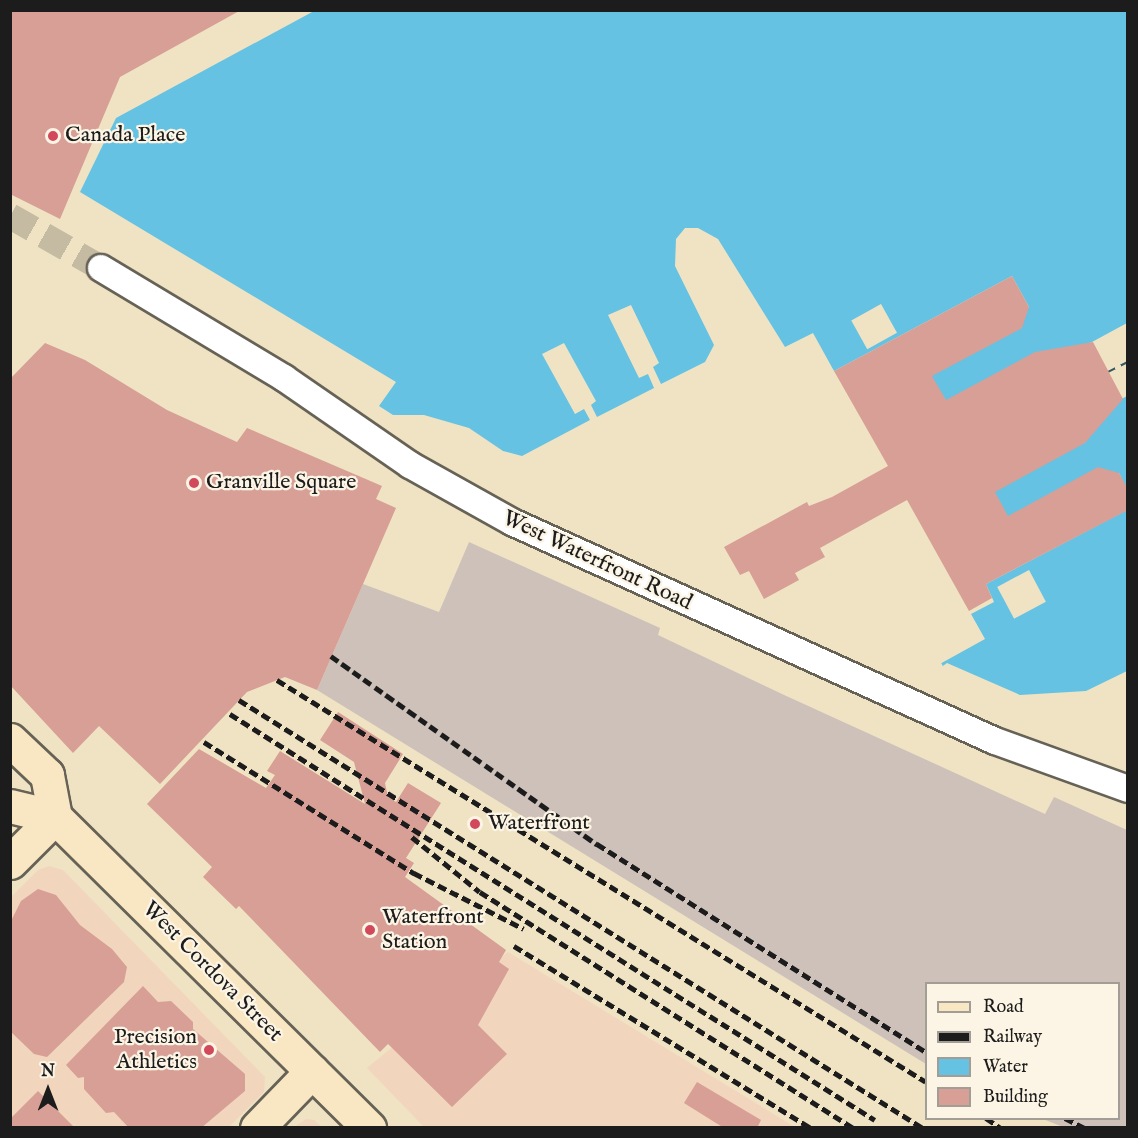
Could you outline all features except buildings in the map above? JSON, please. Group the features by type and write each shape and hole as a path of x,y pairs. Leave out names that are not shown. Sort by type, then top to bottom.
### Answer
{"main road":[{"path":"10,740 47,775 55,817"},
{"path":"10,806 14,810 55,817"},
{"path":"10,862 55,817"},
{"name":"West Cordova Street","path":"55,817 369,1128"},
{"path":"257,1128 312,1071"}],"street":[{"name":"West Waterfront Road","path":"101,268 291,383 410,465 512,522 995,741 1128,789"}],"shaded area":[{"path":"469,542 660,628 658,635 782,694 1045,814 1054,797 1127,830 1127,1127 1063,1127 1046,1120 1120,1120 1120,982 925,982 925,1063 317,690 363,584 439,612"},
{"path":"49,866 63,870 265,1077 264,1092 229,1127 11,1128 11,897 38,870"},
{"path":"508,952 795,1127 424,1127 367,1068"},
{"path":"306,1119 314,1120 322,1127 294,1127"}],"water":[{"path":"11,11 1127,11 1127,684 1036,710 947,674 773,344 713,250 699,242 693,245 688,262 732,357 535,475 421,433 379,406 396,382 80,192"}],"pier":[{"name":"Canada Place","path":"11,11 314,11 116,118 80,192 11,159"},
{"path":"685,228 698,228 718,239 785,347 813,333 834,371 1012,276 1029,307 913,369 943,423 1127,323 1127,396 974,479 1004,535 1119,473 1127,489 1127,510 986,584 994,602 971,614 985,639 938,665 771,346 711,252 699,245 691,261 732,342 735,357 731,372 535,478 494,464 485,474 388,415 424,415 469,428 503,451 522,456 590,420 584,409 575,414 542,354 564,343 596,401 591,405 597,417 654,388 648,374 639,378 608,315 631,305 659,363 653,367 661,384 705,362 714,345 675,266 676,239"},
{"path":"881,304 897,333 867,349 851,320"},
{"path":"1029,570 1046,602 1014,619 997,587"},
{"path":"947,663 1020,695 1086,691 1127,671 1128,687 1079,709 1035,713 993,704 945,677 940,668"}],"ferry route":[{"path":"1108,372 1128,362"}],"tunnel":[{"path":"10,216 101,268"}],"railway":[{"path":"331,656 597,844 925,1051"},
{"path":"277,680 925,1081"},
{"path":"239,700 923,1128"},
{"path":"230,714 875,1120"},
{"path":"204,742 414,873 524,929"},
{"path":"412,837 480,892 854,1128"},
{"path":"514,946 811,1128"},
{"path":"989,1120 1001,1128"},
{"path":"1069,1120 1085,1128"}],"place":[{"name":"Canada Place","path":"53,136"},
{"name":"Granville Square","path":"194,483"},
{"name":"Waterfront","path":"475,824"},
{"name":"Waterfront Station","path":"370,930"},
{"name":"Precision Athletics","path":"209,1050"}]}
